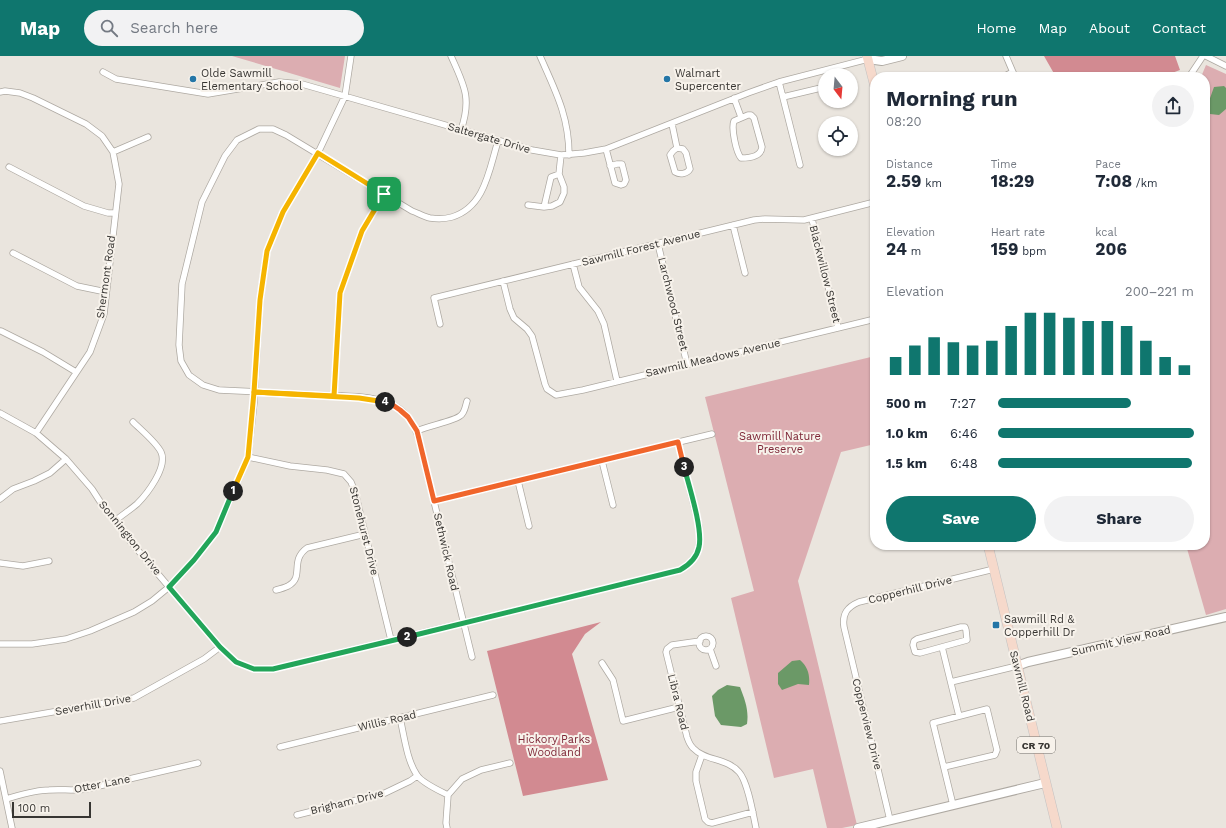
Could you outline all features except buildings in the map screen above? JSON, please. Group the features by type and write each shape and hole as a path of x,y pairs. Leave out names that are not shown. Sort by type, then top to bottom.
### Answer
{"main road":[{"path":"870,57 872,72"},
{"name":"Sawmill Road","path":"989,550 1057,828"}],"street":[{"path":"0,648 0,644 32,644 66,639 90,631 134,612 152,601 169,587 194,560 216,532 248,457 260,300 267,251 283,212 318,153 345,96 351,56"},
{"path":"451,56 466,93 466,112 461,130"},
{"path":"540,56 563,110 567,127 569,154"},
{"path":"870,57 882,60 902,56"},
{"path":"1006,56 1013,72"},
{"path":"1192,72 1203,56"},
{"path":"1206,56 1226,66"},
{"name":"Saltergate Drive","path":"103,72 116,79 208,94 264,84 291,82 345,96 498,141 532,150 561,155 606,149 672,124 734,98 779,82 870,57"},
{"path":"779,82 800,165"},
{"path":"783,97 818,88"},
{"path":"0,92 5,91 20,93 86,124 102,136 113,152 148,136"},
{"path":"734,98 741,117"},
{"path":"751,115 754,118 762,147 759,154 746,158 741,158 739,156 732,126 734,121 741,117 751,115"},
{"path":"672,124 677,148"},
{"name":"Sethwick Road","path":"472,657 417,431 408,417 390,403 376,400 334,396 219,390 203,385 189,375 181,361 179,345 182,284 202,202 225,156 237,140 259,129 273,129 286,135 412,211 429,218 443,218 457,215 465,211 477,200 484,186 498,141"},
{"path":"677,148 683,149 686,153 690,169 681,174 675,172 670,155 677,148"},
{"path":"606,149 610,166"},
{"name":"Shermont Road","path":"36,433 90,352 104,314 119,184 113,152"},
{"path":"528,205 544,207 552,206 560,202 564,193 564,187 559,174 561,155"},
{"path":"9,168 84,206 108,213 115,213"},
{"path":"544,207 551,177 559,174"},
{"path":"334,396 340,293 362,231 384,194"},
{"name":"Sawmill Forest Avenue","path":"440,324 434,298 733,225 760,220 812,219 870,203"},
{"name":"Blackwillow Street","path":"812,219 838,328"},
{"path":"733,225 745,272"},
{"name":"Larchwood Street","path":"658,244 687,364"},
{"path":"14,254 77,286 106,292"},
{"path":"573,264 579,287 598,311 604,324 617,381"},
{"name":"Sawmill Meadows Avenue","path":"503,281 510,309 514,318 527,329 532,336 545,384 551,392 556,394 562,394 870,320"},
{"path":"1,331 43,352 76,372"},
{"path":"417,431 431,425 462,416 466,401"},
{"name":"Sonnington Drive","path":"0,413 36,433 66,458 92,489 114,521 220,647 236,662 254,669 273,669 670,574 680,570 686,566 696,554 699,547 700,536 699,526 678,442"},
{"path":"114,521 137,504 150,489 161,467 161,452 133,422"},
{"path":"434,501 712,434"},
{"name":"Stonehurst Drive","path":"248,457 290,466 327,470 344,474 351,482 355,492 390,640"},
{"path":"0,499 13,489 34,481 50,472 66,458"},
{"path":"602,461 613,505"},
{"path":"518,481 529,526"},
{"path":"276,590 289,586 294,581 297,574 298,559 301,552 307,548 365,534"},
{"path":"0,563 23,566 49,561"},
{"name":"Copperhill Drive","path":"844,627 843,619 846,611 852,605 994,569"},
{"name":"Summit View Road","path":"1017,666 1226,618"},
{"name":"Copperview Drive","path":"844,627 890,820"},
{"path":"965,627 967,640 942,647 917,653 915,652 913,645 914,641 917,639 965,627"},
{"path":"710,649 702,649 700,646 701,639 705,637 711,639 713,645 710,649 716,666"},
{"name":"Libra Road","path":"700,641 672,645 667,649 666,656 686,737 692,747 702,755 727,764 739,772 746,785 756,828"},
{"name":"Severhill Drive","path":"0,721 134,698 204,658 220,647"},
{"path":"942,647 960,716"},
{"path":"602,663 613,680 623,721 679,707"},
{"path":"951,682 1017,666"},
{"name":"Willis Road","path":"280,747 493,695"},
{"path":"944,767 995,755 998,752 987,709 932,723 953,805"},
{"path":"400,718 410,759 417,776 435,789 448,795"},
{"path":"702,755 696,772 696,781 705,820 712,822 752,812"},
{"name":"Otter Lane","path":"6,799 36,791 74,791 86,789 198,763"},
{"path":"447,828 448,795 462,780 481,770 510,763"},
{"path":"0,771 12,828"},
{"name":"Brigham Drive","path":"297,814 385,793 410,782 417,776"},
{"path":"858,828 1046,783"},
{"path":"750,828 754,820"}],"green space":[{"path":"232,56 345,56 340,88"},
{"path":"1044,56 1175,56 1180,70 1175,72 1053,72"},
{"path":"1206,65 1226,74 1226,609 1206,615 1187,550 1210,550 1210,72 1203,72"},
{"name":"Sawmill Nature Preserve","path":"870,357 870,445 841,452 798,581 857,825 842,828 827,828 813,769 774,778 731,598 754,591 705,397"},
{"name":"Hickory Parks Woodland","path":"601,622 585,634 572,654 608,780 523,796 487,651"}],"shaded area":[{"path":"1224,86 1226,88 1226,109 1219,115 1210,114 1210,98 1214,87"},
{"path":"800,660 808,671 809,685 798,684 782,690 778,684 778,673 792,661"},
{"path":"727,685 740,687 746,705 747,724 741,727 721,725 715,716 712,696 718,690"}],"place":[{"name":"Olde Sawmill Elementary School","path":"193,79"},
{"name":"Walmart Supercenter","path":"667,79"},
{"name":"Sawmill Rd & Copperhill Dr","path":"996,625"}],"route":[{"path":"384,194 318,153 283,212 267,251 260,300 254,392 359,398 390,403 408,417 417,431 434,501 678,442 699,526 699,547 692,561 680,570 670,574 273,669 254,669 236,662 220,647 186,605 169,587 194,560 216,532 248,457 254,392 334,396 340,293 362,231 384,194"}]}
